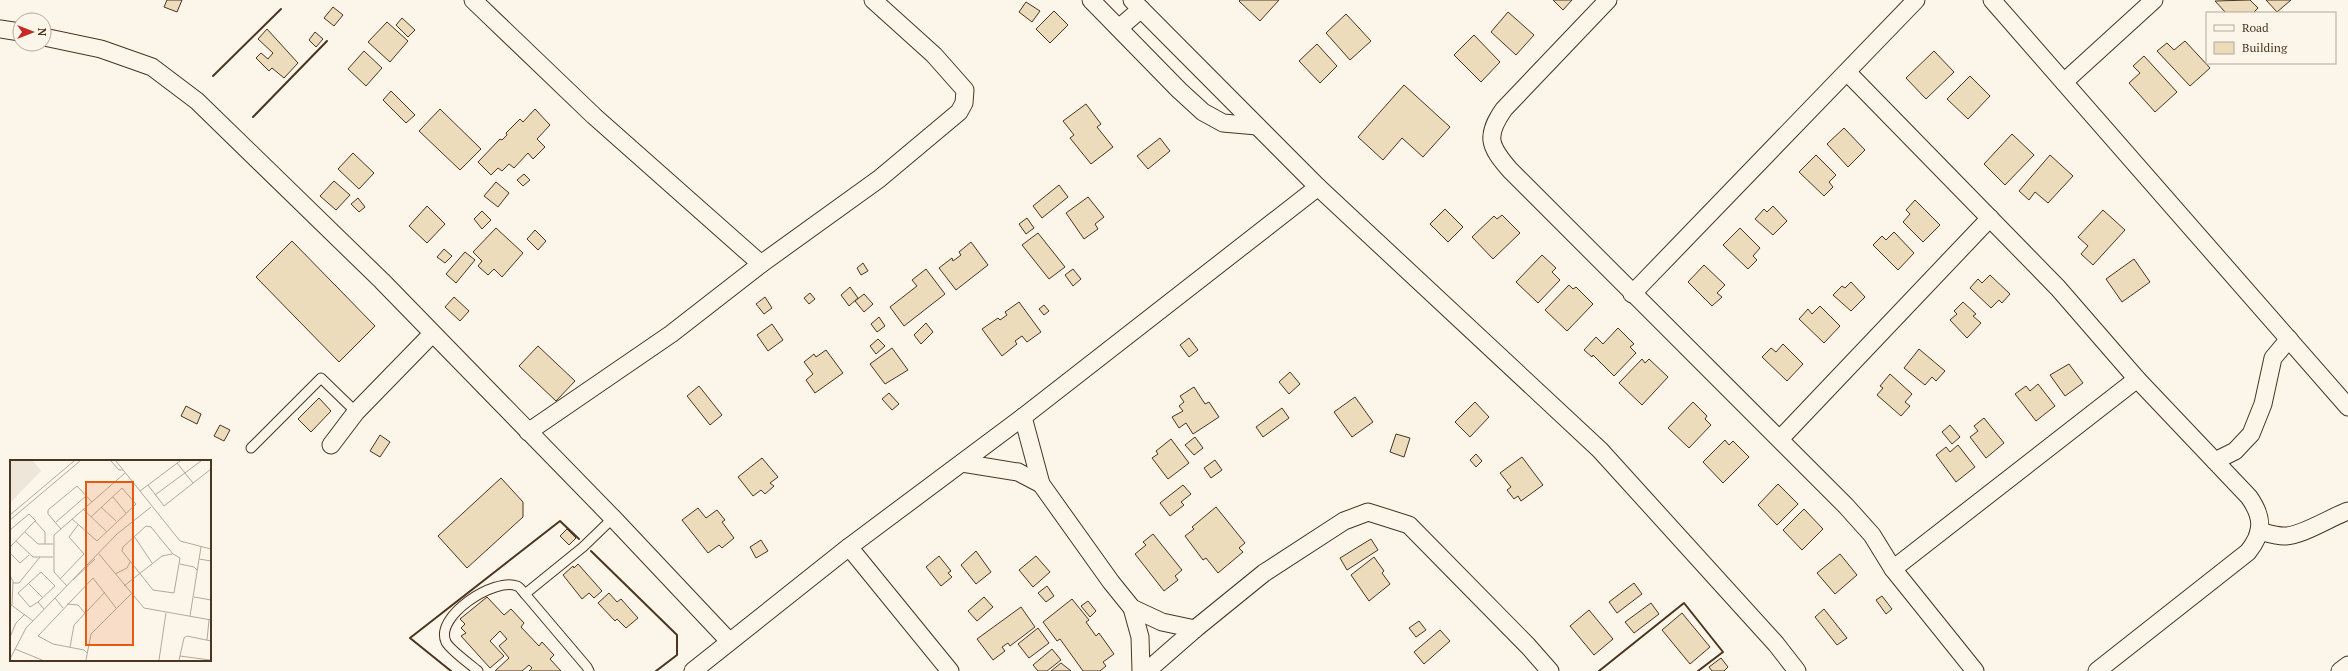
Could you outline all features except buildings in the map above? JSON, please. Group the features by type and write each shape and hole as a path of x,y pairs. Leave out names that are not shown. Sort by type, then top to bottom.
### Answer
{"street":[{"path":"474,0 594,116 761,264"},
{"path":"528,432 671,334 761,264 879,179 959,112 964,103 965,90 934,55 873,0"},
{"path":"1091,0 1179,90 1204,112 1223,123 1257,126"},
{"path":"1608,0 1504,109 1494,122 1491,136 1492,147 1504,164 1632,294 1781,438 1846,506 1872,535 1893,569 1975,671"},
{"path":"1632,294 1916,0"},
{"path":"1992,0 2348,407"},
{"path":"2064,82 2151,1"},
{"path":"1119,28 1136,5 1318,187 1600,450 1776,644 1797,671"},
{"path":"0,29 12,31"},
{"path":"52,39 101,49 152,67 177,84 197,101 382,281 613,518 729,641"},
{"path":"1847,72 2058,288 2138,379 2249,497 2258,510 2260,519 2259,531 2256,542 2248,552 2097,671"},
{"path":"693,671 848,547 1023,417 1318,187"},
{"path":"1781,438 1990,218"},
{"path":"331,445 356,412 432,334"},
{"path":"2215,461 2235,451 2251,434 2263,404 2273,358 2289,339"},
{"path":"1893,569 2138,379"},
{"path":"1023,417 1041,484 1086,550 1132,608 1140,637 1141,671"},
{"path":"962,463 1018,472 1041,484"},
{"path":"2259,531 2285,536 2316,526 2332,516 2348,510"},
{"path":"1147,671 1195,629 1264,573 1344,521 1368,512 1409,525 1528,646 1550,671"},
{"path":"848,547 950,671"},
{"path":"1132,608 1162,622 1195,629"},
{"path":"2340,671 2348,665"}],"lane":[{"path":"251,448 321,378 356,412"},
{"path":"525,594 583,547 613,518"},
{"path":"478,671 446,643 444,634 446,625 456,612 472,598 504,585 517,586 525,594 587,667 588,671"}],"wall":[{"path":"213,76 281,9"},
{"path":"253,117 327,41"},
{"path":"451,671 410,638 560,521 579,539"},
{"path":"591,551 677,635 677,655 656,671"},
{"path":"1599,671 1684,603 1723,652 1698,671"}]}
